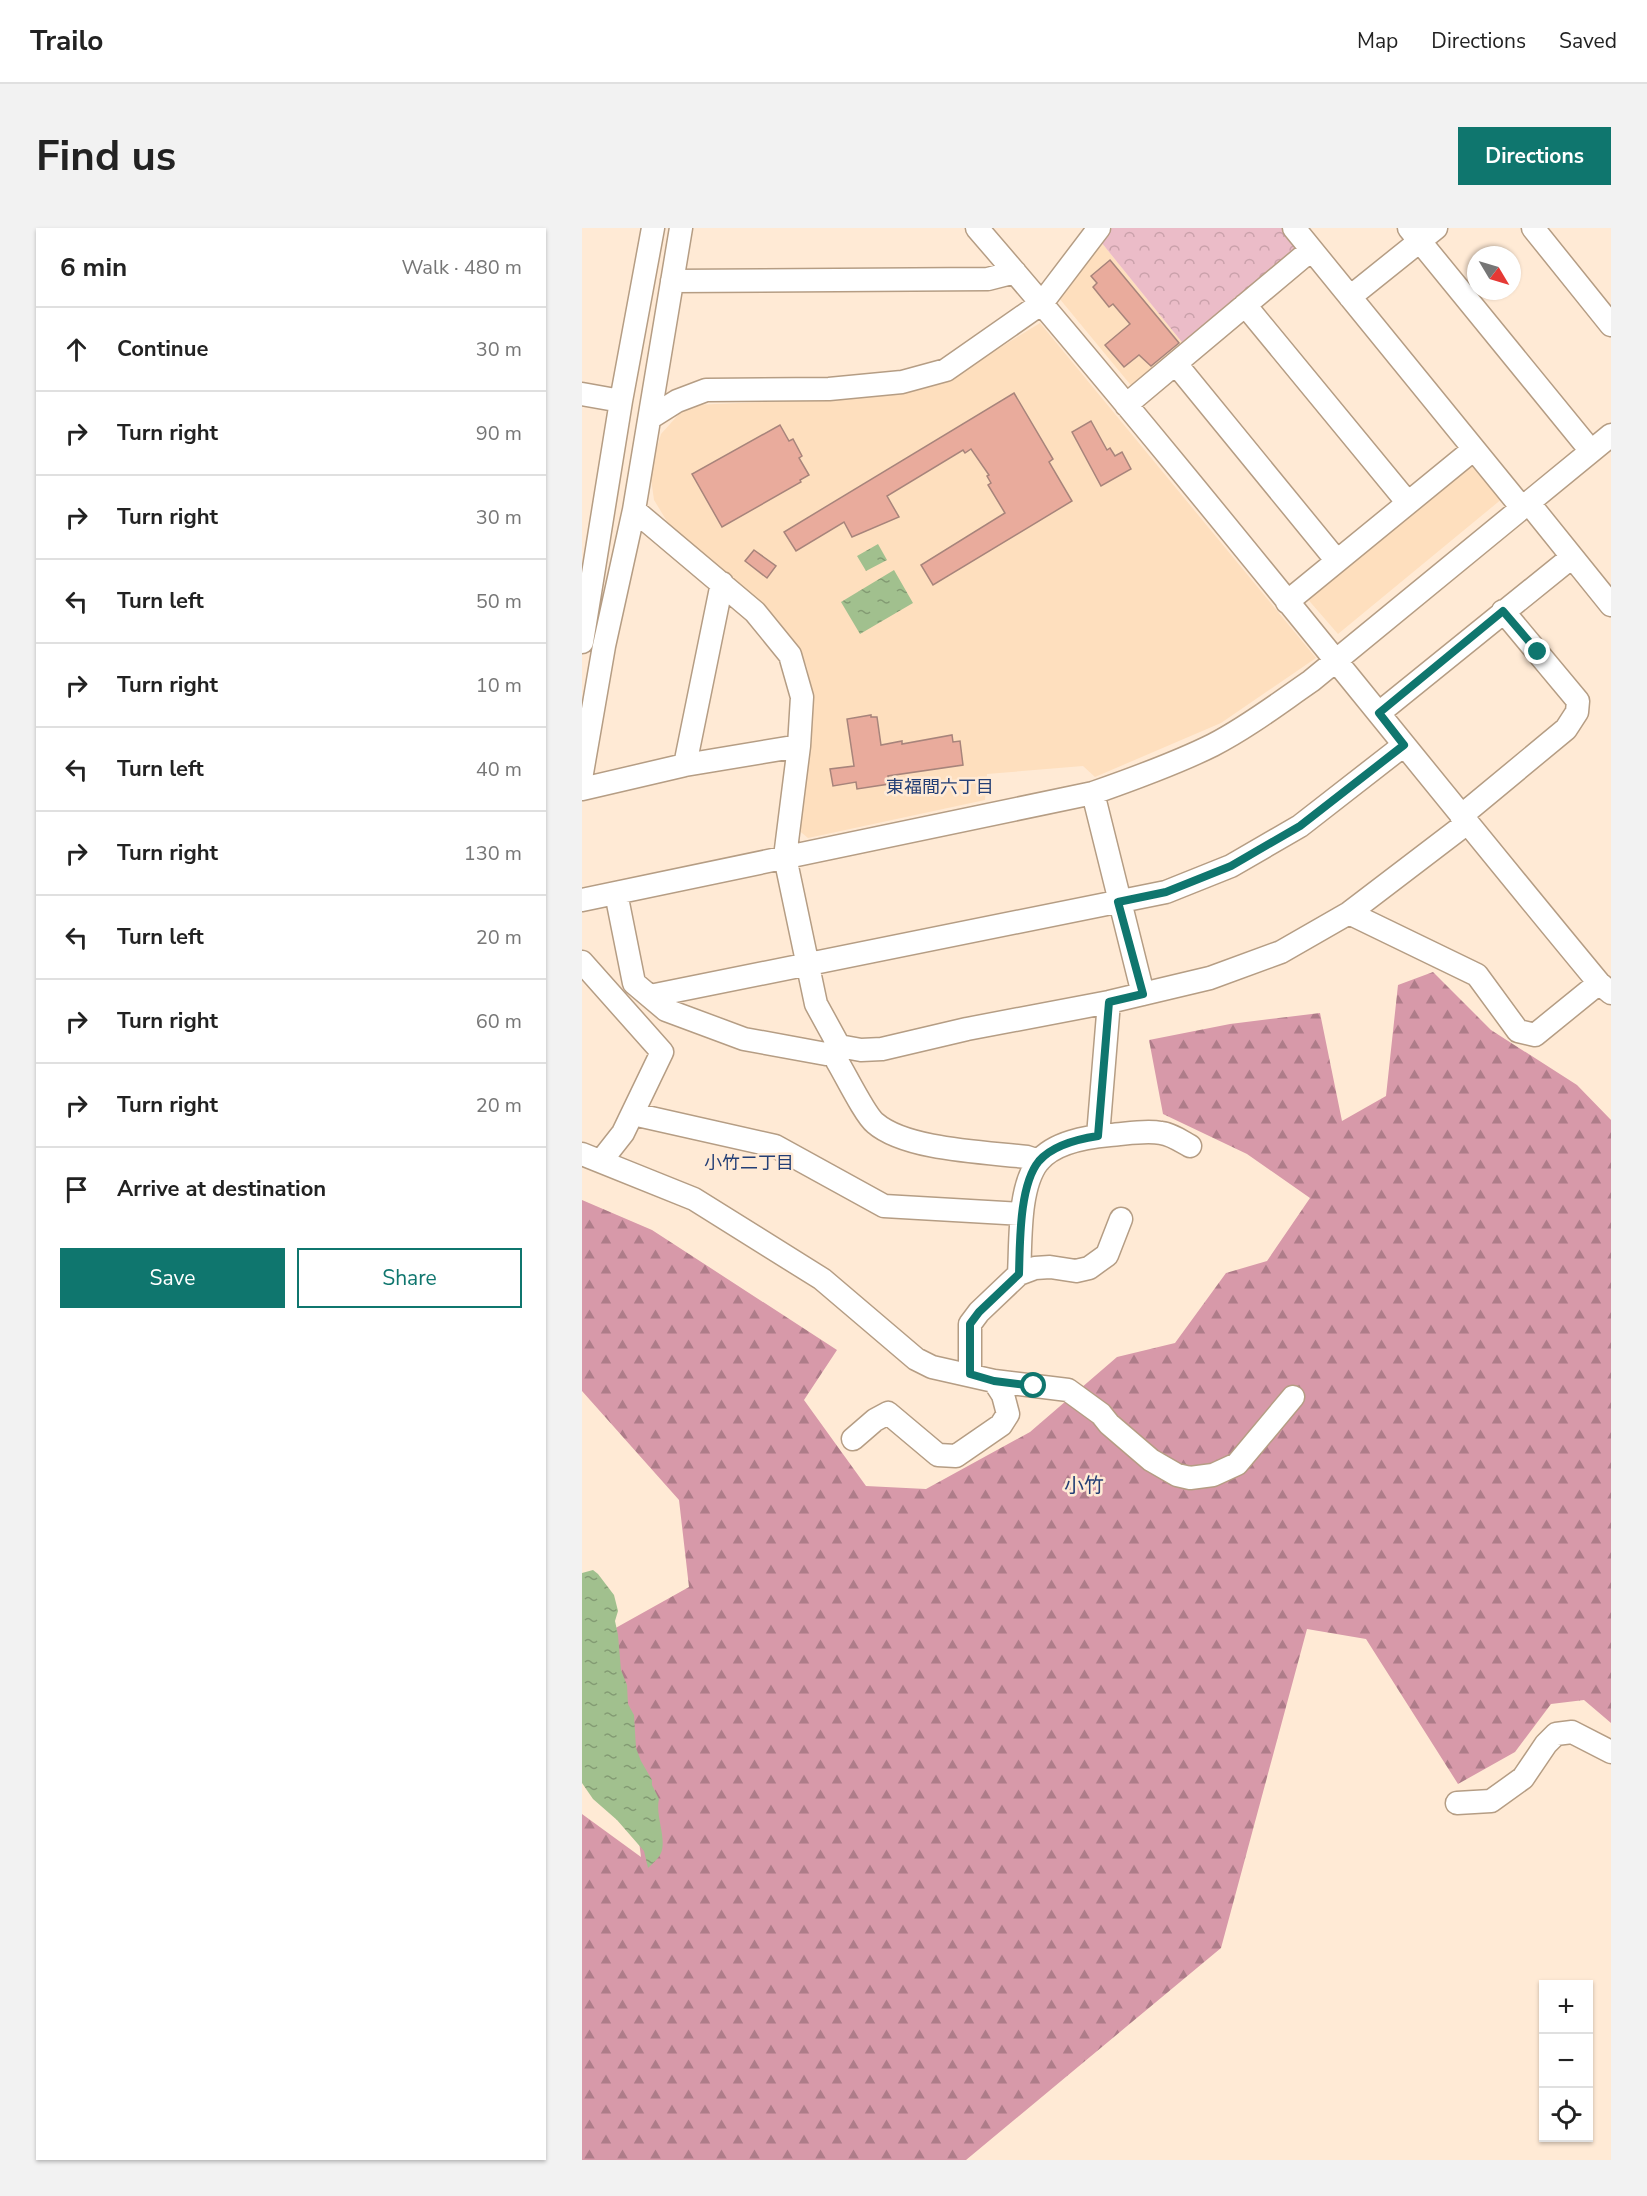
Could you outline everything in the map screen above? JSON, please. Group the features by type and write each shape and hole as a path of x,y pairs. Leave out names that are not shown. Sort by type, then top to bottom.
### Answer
{"street":[{"path":"582,773 590,643 621,401 653,228"},
{"path":"590,643 634,510 681,228"},
{"path":"977,228 1042,303 1336,660 1464,820 1605,988 1535,1035 1518,1031 1477,975 1349,914"},
{"path":"650,418 676,401 706,390 829,389 902,382 946,370 1042,303 1099,228"},
{"path":"1294,228 1474,449 1572,557 1611,605"},
{"path":"1533,228 1611,325"},
{"path":"1350,297 1421,232 1591,451"},
{"path":"1126,405 1311,250"},
{"path":"672,281 988,279 1015,273"},
{"path":"1245,305 1408,503"},
{"path":"1176,364 1337,561"},
{"path":"582,394 621,401"},
{"path":"582,900 1093,794 1152,772 1214,744 1311,681 1611,435"},
{"path":"1287,602 1474,449"},
{"path":"634,510 755,612 790,655 802,697 799,746 785,857 816,1004 839,1046 837,1061 873,1122 891,1134 915,1143 1027,1157 1039,1161"},
{"path":"1379,713 1572,557"},
{"path":"686,765 722,583"},
{"path":"616,893 634,983 666,1010 744,1039 826,1054 839,1046 861,1050 882,1049 967,1029 1109,1002 1210,978 1281,952 1349,914 1464,820 1566,729 1577,712 1578,701 1503,611"},
{"path":"650,996 1166,892 1231,866 1300,826 1404,745"},
{"path":"582,789 686,765 799,746"},
{"path":"1093,794 1118,902 1143,994"},
{"path":"582,962 662,1052 623,1132 591,1157 694,1199 822,1279 916,1359 932,1367 994,1381 1068,1390 1101,1414 1109,1424 1151,1460 1177,1475 1190,1478 1213,1475 1237,1464 1293,1397"},
{"path":"1098,1136 1109,1002"},
{"path":"633,1114 775,1146 884,1206 1022,1214"},
{"path":"1019,1274 1022,1214 1029,1178 1039,1161 1049,1153 1074,1140 1098,1136 1161,1133 1190,1146"},
{"path":"970,1374 970,1324 979,1312 1019,1274 1035,1268 1050,1267 1076,1272 1089,1268 1107,1256 1121,1220"},
{"path":"853,1438 875,1420 888,1413 938,1455 956,1456 1002,1425 1008,1414 1003,1395 994,1381"},
{"path":"1457,1803 1491,1801 1523,1778 1546,1743 1556,1734 1572,1732 1611,1752"}],"shaded area":[{"path":"1101,242 1185,346 1134,389 1059,298"},
{"path":"1040,323 1316,658 1221,723 1095,777 1083,766 987,774 985,800 808,838 797,829 810,725 810,684 807,667 798,649 777,619 668,523 654,500 650,471 661,434 679,414 693,405 832,399 949,379"},
{"path":"1473,462 1503,498 1338,634 1305,596"}],"green space":[{"path":"1112,228 1283,228 1297,246 1296,256 1185,346 1101,242"},
{"path":"1433,972 1491,1030 1577,1085 1611,1120 1611,1723 1584,1700 1551,1704 1515,1752 1458,1784 1366,1639 1307,1629 1221,1948 966,2160 582,2160 582,1814 641,1857 612,1630 689,1587 679,1500 582,1391 582,1200 652,1230 837,1350 804,1400 866,1486 926,1489 1030,1432 1117,1357 1175,1343 1226,1273 1267,1261 1310,1198 1247,1154 1163,1114 1149,1040 1230,1024 1320,1013 1342,1121 1386,1096 1398,985"}],"water":[{"path":"878,544 887,560 866,571 857,556"},
{"path":"894,570 913,603 860,634 841,602"},
{"path":"593,1570 614,1595 618,1611 615,1621 621,1670 627,1685 628,1704 634,1715 636,1748 659,1799 658,1812 662,1847 659,1857 648,1868 644,1851 617,1820 593,1799 582,1783 582,1573"}],"building":[{"path":"1110,260 1179,343 1151,366 1139,355 1124,367 1105,345 1130,324 1113,304 1109,307 1093,287 1097,283 1091,276"},
{"path":"1014,393 1053,459 1049,462 1072,501 933,585 921,565 1005,513 988,485 991,483 987,476 989,475 971,449 965,453 963,450 887,496 899,517 852,537 844,522 796,551 784,532"},
{"path":"1091,421 1107,450 1110,448 1115,456 1122,452 1131,469 1101,486 1072,432"},
{"path":"780,425 789,441 793,439 802,456 799,458 809,475 800,480 801,482 722,527 692,474"},
{"path":"754,550 776,566 767,578 745,561"},
{"path":"871,715 871,717 877,717 881,745 902,741 902,744 952,735 953,742 960,741 963,765 888,776 889,784 857,789 856,782 833,786 830,769 854,766 847,719"}],"district":[{"name":"東福間六丁目","path":"940,787"},
{"name":"小竹二丁目","path":"749,1163"},
{"name":"小竹","path":"1084,1485"}],"route":[{"path":"1034,1386 994,1381 970,1374 970,1324 979,1312 1019,1274 1022,1214 1029,1178 1039,1161 1074,1140 1098,1136 1109,1002 1143,994 1118,902 1166,892 1231,866 1300,826 1404,745 1379,713 1503,611 1538,652"}]}
